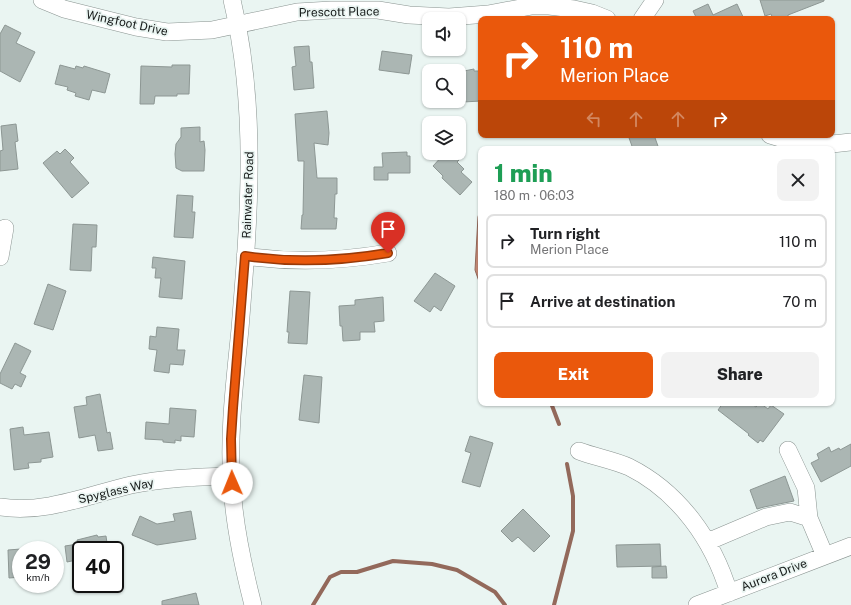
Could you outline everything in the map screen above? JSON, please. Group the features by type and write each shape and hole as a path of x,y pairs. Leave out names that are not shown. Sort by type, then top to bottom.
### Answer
{"street":[{"name":"Wingfoot Drive","path":"42,0 64,9 136,27 167,32 212,30 238,26"},
{"name":"Rainwater Road","path":"232,0 238,26 246,92 250,162 245,256 231,439 232,476 235,518 253,605"},
{"path":"644,16 655,0"},
{"name":"Prescott Place","path":"238,26 266,18 297,12 332,10 378,10 409,15 449,17 488,14 532,6 548,6 574,9 600,16"},
{"path":"782,138 802,143 839,144 851,142"},
{"path":"0,257 5,228"},
{"path":"245,256 264,259 323,260 388,253"},
{"path":"788,450 806,488 809,518 825,556"},
{"path":"579,452 610,460 629,467 658,486 671,497 690,517 712,549 724,576 729,593"},
{"name":"Spyglass Way","path":"0,507 33,508 49,506 74,501 132,485 183,478 232,476"},
{"path":"707,542 766,517 790,512 809,518"},
{"name":"Aurora Drive","path":"696,605 851,546"}],"shaded area":[{"path":"478,217 478,278 475,270"}],"building":[{"path":"760,0 824,0 788,16 772,16 771,14 765,16"},
{"path":"708,4 713,15 737,4 743,16 696,16 693,11"},
{"path":"5,25 21,33 16,43 35,52 20,82 0,71 0,34"},
{"path":"309,46 314,88 294,90 292,67 296,66 294,47"},
{"path":"382,51 412,55 409,74 379,70"},
{"path":"60,65 75,69 76,66 83,68 84,66 110,74 105,93 92,90 89,100 75,96 76,93 67,90 68,87 55,84"},
{"path":"172,65 190,65 189,94 177,94 177,96 155,96 154,104 140,104 141,66 172,67"},
{"path":"474,69 474,71 478,71 478,101 466,102 466,71"},
{"path":"327,111 329,133 328,145 314,143 317,178 337,178 334,218 337,218 336,229 301,229 303,215 304,161 298,161 295,114"},
{"path":"16,124 18,141 15,142 18,169 0,171 0,151 3,150 1,126"},
{"path":"200,127 200,142 204,141 205,150 204,171 182,171 176,168 175,154 176,144 181,137 181,128"},
{"path":"629,138 655,138 658,146 632,146"},
{"path":"65,149 74,158 70,162 89,183 72,198 43,163 57,151 60,154"},
{"path":"407,152 407,156 410,156 410,173 388,173 388,180 374,180 374,167 383,167 382,153"},
{"path":"439,160 459,160 457,162 464,169 461,172 472,182 460,195 442,178 443,176 433,166"},
{"path":"177,195 193,196 192,212 195,212 193,238 174,237"},
{"path":"73,224 97,225 96,247 92,247 91,271 70,270"},
{"path":"153,257 185,261 182,299 159,297 161,278 155,278 156,268 152,268"},
{"path":"435,273 455,286 441,311 434,306 430,312 414,301"},
{"path":"48,284 66,291 53,330 34,324"},
{"path":"290,291 310,292 307,344 288,343 289,332 287,332"},
{"path":"383,297 384,321 374,322 375,332 360,332 360,340 343,341 342,326 340,326 339,306 355,305 355,300"},
{"path":"157,327 179,329 177,350 185,350 183,365 170,364 169,373 154,371 157,350 149,349 150,336 156,337"},
{"path":"15,343 31,351 20,373 26,376 21,387 15,384 12,389 0,383 0,374"},
{"path":"304,375 322,377 319,423 299,420"},
{"path":"100,394 107,433 110,432 113,449 98,451 95,435 79,438 74,407 87,405 86,397"},
{"path":"721,406 764,406 768,409 770,406 772,406 784,414 763,442 760,440 758,443 748,435 749,434 718,410"},
{"path":"170,408 196,410 194,437 181,436 181,441 175,440 175,443 163,442 163,440 145,439 146,422 169,424"},
{"path":"23,427 24,435 49,432 53,457 41,459 41,462 28,463 29,468 14,470 10,429"},
{"path":"470,436 493,443 480,487 462,482 471,453 465,451"},
{"path":"851,444 851,466 821,482 811,463 819,459 817,454 829,447 831,452 839,448 840,450"},
{"path":"785,476 794,501 757,509 750,490"},
{"path":"523,509 550,536 534,552 518,537 512,542 501,531"},
{"path":"191,511 196,539 157,545 132,535 140,516 157,524 175,521 173,514"},
{"path":"97,535 98,537 106,536 107,541 77,541"},
{"path":"660,544 661,566 617,567 616,545"},
{"path":"72,545 72,561 67,562 65,546"},
{"path":"8,550 12,550 12,578 9,578"},
{"path":"666,566 667,578 652,578 652,567"},
{"path":"196,593 199,605 162,605 162,601"}],"waterway":[{"path":"552,406 559,424"},
{"path":"554,605 573,531 573,496 567,464"},
{"path":"313,605 330,577 341,572 357,572 393,561 432,564 457,570 495,592 505,605"}],"route":[{"path":"232,483 231,439 245,256 264,259 323,260 388,253"}]}
